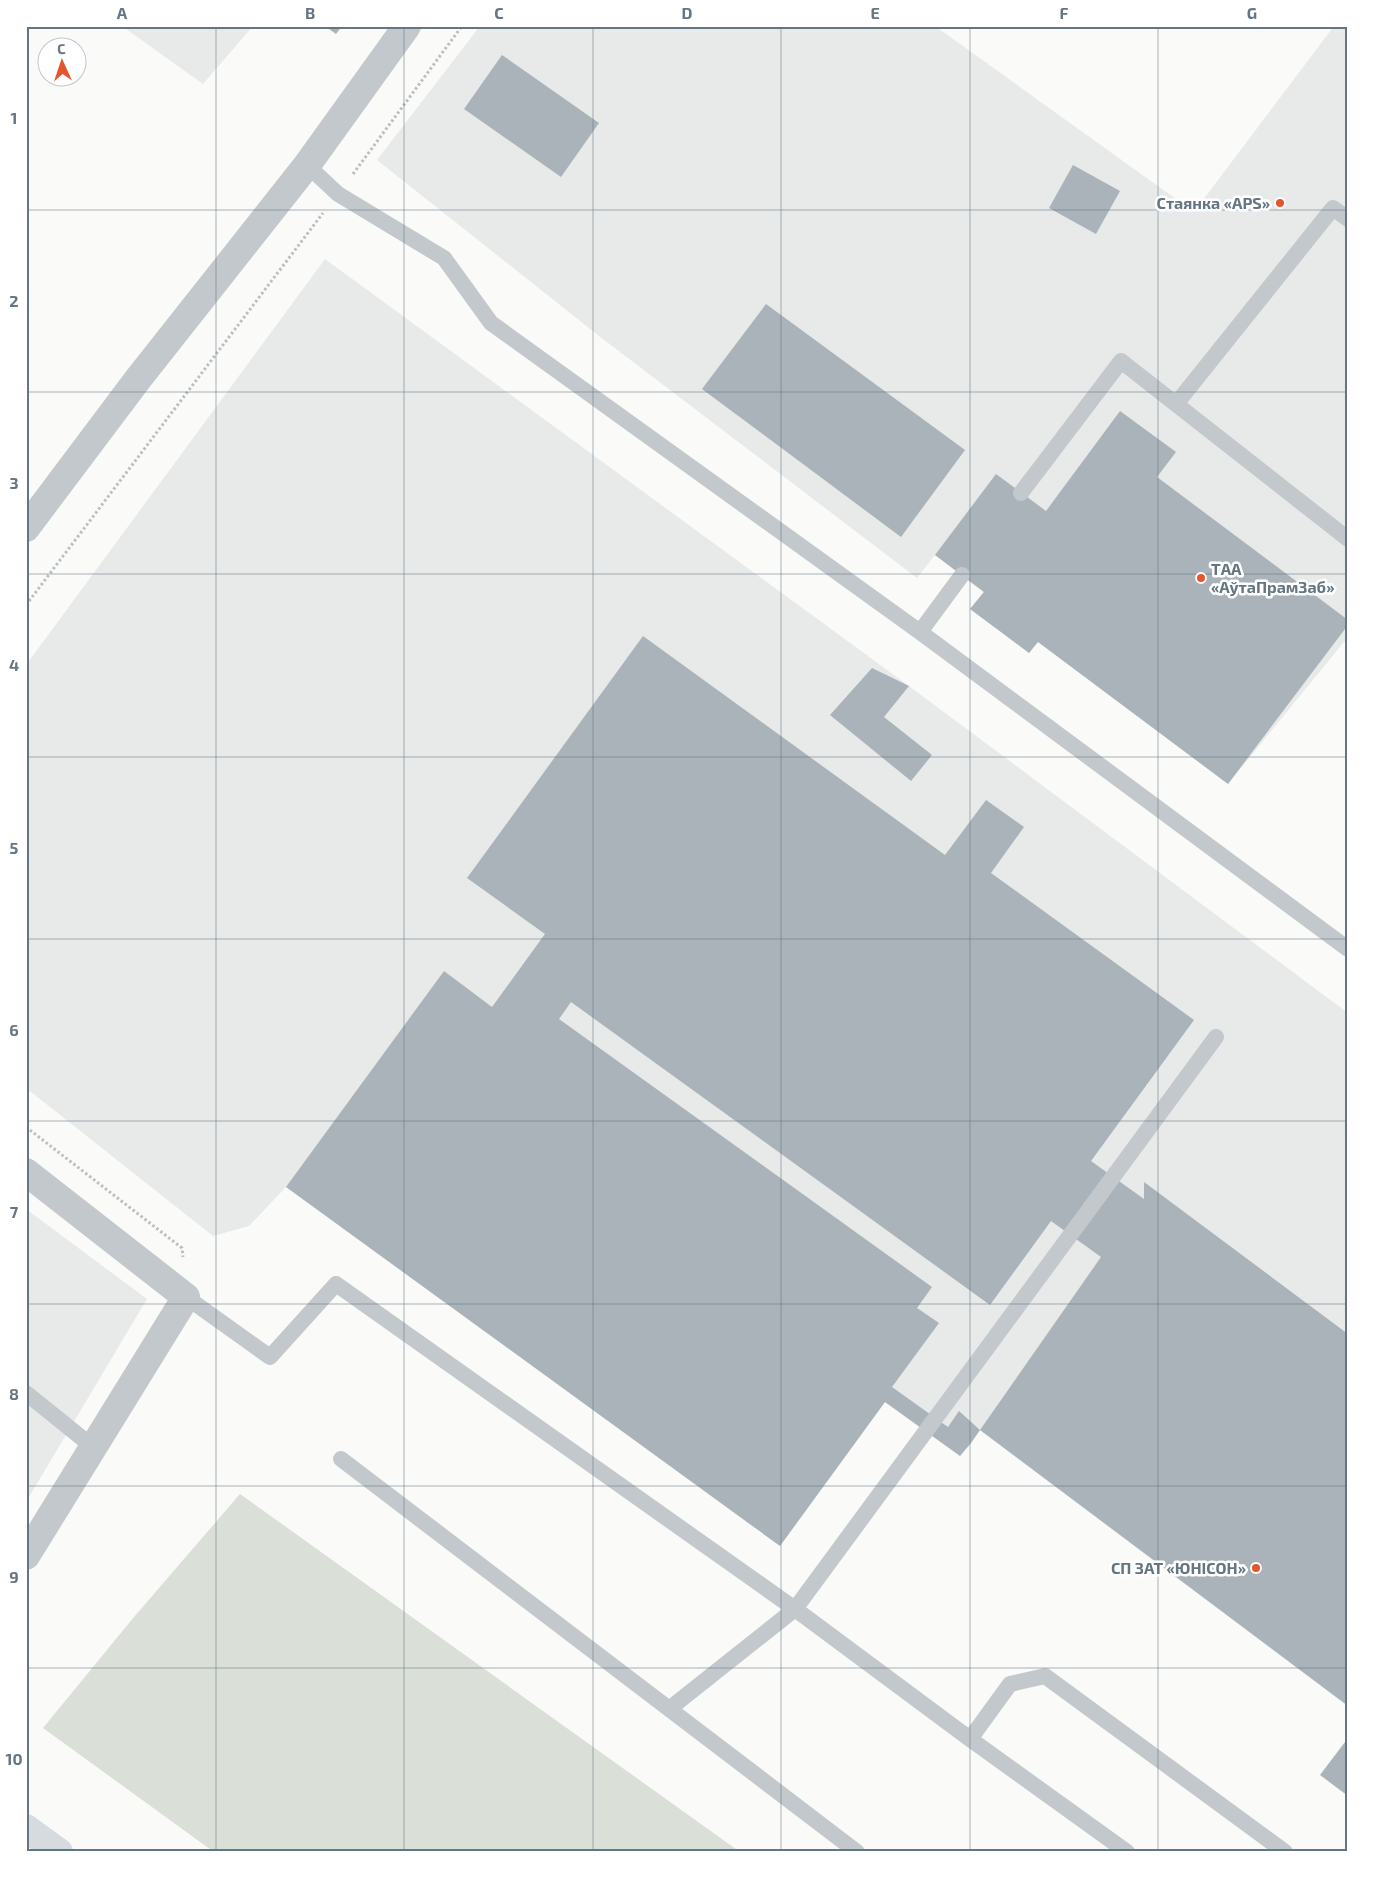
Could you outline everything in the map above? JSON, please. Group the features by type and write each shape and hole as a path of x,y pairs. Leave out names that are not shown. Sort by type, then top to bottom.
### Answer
{"highway":[{"path":"26,1828 59,1852"}],"street":[{"path":"26,528 138,379 307,164 407,26"},
{"path":"26,1172 186,1297 26,1556"}],"lane":[{"path":"307,164 338,194 444,258 491,323 920,632 1348,949"},
{"path":"1176,404 1333,208 1348,220"},
{"path":"1021,493 1121,361 1348,540"},
{"path":"920,632 962,575"},
{"path":"669,1708 796,1609 1216,1037"},
{"path":"186,1297 270,1357 336,1284 796,1609 970,1739 1127,1852"},
{"path":"26,1393 93,1447"},
{"path":"341,1459 857,1852"},
{"path":"970,1739 1010,1684 1045,1676 1284,1852"}],"path":[{"path":"26,605 338,194 462,26"}],"shaded area":[{"path":"122,26 253,26 203,84"},
{"path":"480,26 935,26 1194,212 1334,26 1348,27 1348,637 1228,784 1038,642 1029,653 970,609 983,592 935,555 917,578 599,336 377,160"},
{"path":"325,259 909,686 1348,1013 1348,1706 980,1430 960,1456 885,1402 780,1546 286,1187 249,1226 213,1236 26,1088 26,665"},
{"path":"26,1209 147,1299 26,1502"},
{"path":"240,1494 740,1852 214,1852 43,1728 134,1617"}],"building":[{"path":"325,26 342,26 336,34"},
{"path":"502,55 599,123 561,177 464,109"},
{"path":"1073,165 1120,191 1096,234 1049,208"},
{"path":"766,304 965,450 901,537 702,389"},
{"path":"1120,411 1176,452 1157,477 1348,620 1348,625 1228,784 1038,642 1029,653 970,609 984,592 935,555 996,474 1046,511"},
{"path":"643,636 945,855 986,800 1024,827 991,873 1194,1020 1091,1161 1144,1199 1144,1182 1348,1334 1348,1706 980,1430 960,1456 885,1402 780,1546 286,1187 444,971 492,1007 545,934 467,878","holes":["571,1002 990,1305 1051,1221 1101,1257 980,1430 959,1411 948,1427 892,1387 939,1323 917,1308 932,1287 559,1019"]},
{"path":"872,668 909,686 884,717 932,755 911,781 830,715"},
{"path":"1348,1738 1348,1796 1320,1775"}],"place":[{"name":"Стаянка «APS»","path":"1280,203"},
{"name":"ТАА «АўтаПрамЗаб»","path":"1201,578"},
{"name":"СП ЗАТ «ЮНІСОН»","path":"1256,1568"}]}
